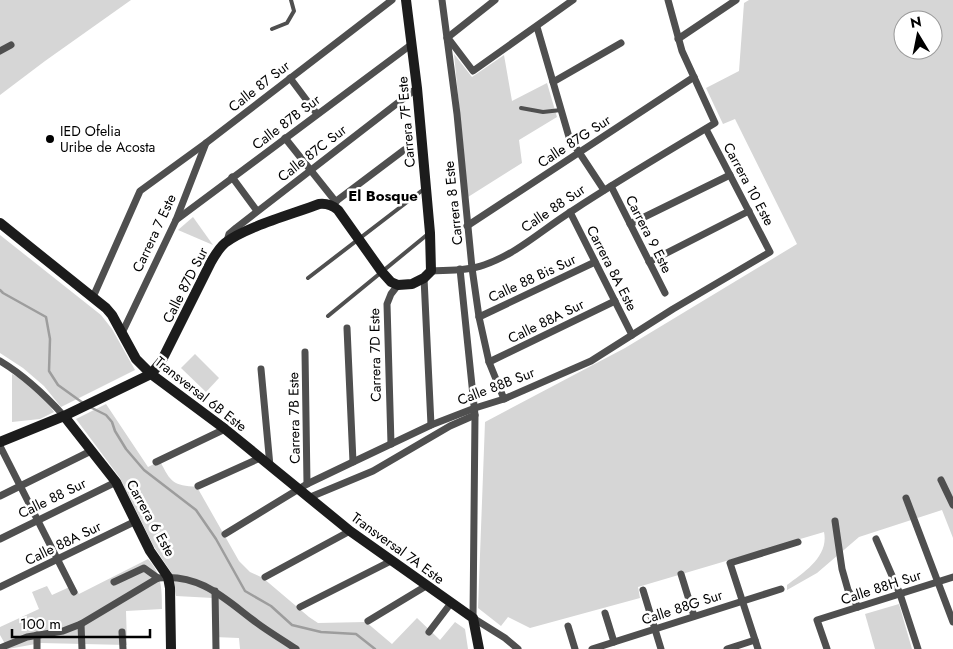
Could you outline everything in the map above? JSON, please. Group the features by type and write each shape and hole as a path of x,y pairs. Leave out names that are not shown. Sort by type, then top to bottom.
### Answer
{"street":[{"name":"Calle 87 Sur","path":"94,297 140,191 206,143 392,0"},
{"name":"Carrera 7F Este","path":"406,0 417,88 430,233 428,274 431,425"},
{"name":"Carrera 8 Este","path":"442,0 448,38 478,317 489,362 504,399"},
{"path":"495,0 448,38 474,71 573,0"},
{"path":"668,0 678,39 694,77"},
{"path":"678,39 736,0"},
{"name":"Carrera 9 Este","path":"536,27 569,137 607,188 630,224 664,293"},
{"path":"553,82 621,43"},
{"name":"Calle 87B Sur","path":"176,220 412,44"},
{"path":"0,51 11,45"},
{"name":"Calle 87G Sur","path":"467,226 694,77"},
{"name":"Calle 88 Sur","path":"398,285 412,284 428,274 472,268 496,260 513,251 607,188 715,123 694,77"},
{"path":"290,78 317,114"},
{"name":"Calle 87C Sur","path":"227,242 229,234 236,228 417,88"},
{"name":"Carrera 10 Este","path":"706,129 770,252"},
{"path":"285,138 382,272 391,282 398,285"},
{"name":"Carrera 7 Este","path":"122,333 176,220 206,143"},
{"name":"Calle 87D Sur","path":"0,442 64,416 151,374 162,362 211,262 220,248 244,231 319,204 334,204 404,150"},
{"path":"630,224 730,175"},
{"path":"232,178 257,211"},
{"name":"Carrera 8A Este","path":"570,212 632,335"},
{"path":"649,262 749,212"},
{"name":"Transversal 6B Este","path":"0,223 94,297 112,315 136,359 151,374 225,429 270,466 302,487 308,498"},
{"name":"Calle 88B Sur","path":"308,498 373,471 475,412 591,361 673,309 770,252"},
{"name":"Calle 88 Bis Sur","path":"478,317 595,262"},
{"path":"460,269 475,412 473,618 479,649"},
{"name":"Carrera 7D Este","path":"391,444 387,304 391,294 398,285"},
{"name":"Calle 88A Sur","path":"489,362 615,301"},
{"path":"347,328 353,462"},
{"name":"Carrera 7B Este","path":"302,487 305,352"},
{"path":"0,361 12,368 44,394 64,416"},
{"path":"261,369 262,397 270,466"},
{"name":"Calle 88B Sur","path":"225,534 302,487 353,462 431,425 475,412"},
{"name":"Carrera 6 Este","path":"64,416 116,482 163,578 170,588 171,649"},
{"path":"156,462 225,429"},
{"path":"0,446 74,592"},
{"path":"0,496 91,451"},
{"path":"198,486 260,458"},
{"path":"941,480 953,505"},
{"name":"Calle 88 Sur","path":"0,539 116,482"},
{"name":"Transversal 7A Este","path":"308,498 391,561 473,618"},
{"path":"906,498 953,622"},
{"name":"Calle 88A Sur","path":"0,586 136,521"},
{"path":"835,521 842,569 848,590 858,607"},
{"path":"265,576 350,531"},
{"path":"876,538 900,594 918,649"},
{"path":"758,649 730,563 798,542"},
{"path":"300,607 391,561"},
{"path":"114,582 144,568 163,578 180,578 194,581 216,591 259,625 296,649"},
{"path":"681,574 694,616"},
{"name":"Calle 88H Sur","path":"827,649 818,620 953,577"},
{"path":"0,648 17,640 63,631 81,624 163,578"},
{"path":"368,621 426,586"},
{"name":"Calle 88G Sur","path":"592,649 781,589"},
{"path":"643,590 661,649"},
{"path":"216,591 216,649"},
{"path":"429,632 451,603"},
{"path":"605,613 614,642"},
{"path":"473,618 518,649"},
{"path":"81,624 82,649"},
{"path":"568,626 575,649"},
{"path":"122,632 123,649"},
{"path":"37,635 37,649"},
{"path":"726,649 755,640"}],"lane":[{"path":"272,29 287,23 294,11 291,0"},
{"path":"521,108 543,112 561,110"},
{"path":"308,278 426,188"},
{"path":"328,316 430,233"}],"shaded area":[{"path":"0,0 131,0 0,95"},
{"path":"749,0 953,0 953,538 942,510 859,537 817,573 787,590 787,585 808,569 819,556 825,541 824,532 638,587 640,598 530,628 508,617 501,626 478,608 485,422 625,348 797,244 735,119 723,124 706,88 739,71 744,3"},
{"path":"454,54 472,77 504,55 512,101 547,83 557,117 519,140 522,163 468,197"},
{"path":"193,217 213,245 178,230"},
{"path":"0,235 101,315 112,329 135,370 61,407 44,386 23,368 0,353"},
{"path":"195,354 219,378 206,392 181,368"},
{"path":"12,374 36,390 54,412 40,419 12,422"},
{"path":"106,404 148,467 160,461 174,482 197,487 239,561 250,572 263,578 309,617 318,623 366,622 392,644 417,618 440,640 455,622 465,629 468,649 240,649 239,638 214,637 213,598 176,596 171,572 153,545 120,478 76,419"},
{"path":"148,559 159,576 162,609 126,611 127,645 41,643 8,649 0,635 0,627 39,609 32,592 47,586 52,595 74,585 79,594"},
{"path":"899,604 912,649 875,649 865,614"}],"waterway":[{"path":"0,290 46,317 50,339 49,371 58,385 83,403"},
{"path":"90,407 106,415 112,422 126,449 144,470 196,510 216,539 245,591 271,606 292,625 321,632 356,634 375,649"}],"place":[{"name":"IED Ofelia Uribe de Acosta","path":"50,139"}],"district":[{"name":"El Bosque","path":"383,196"}]}
